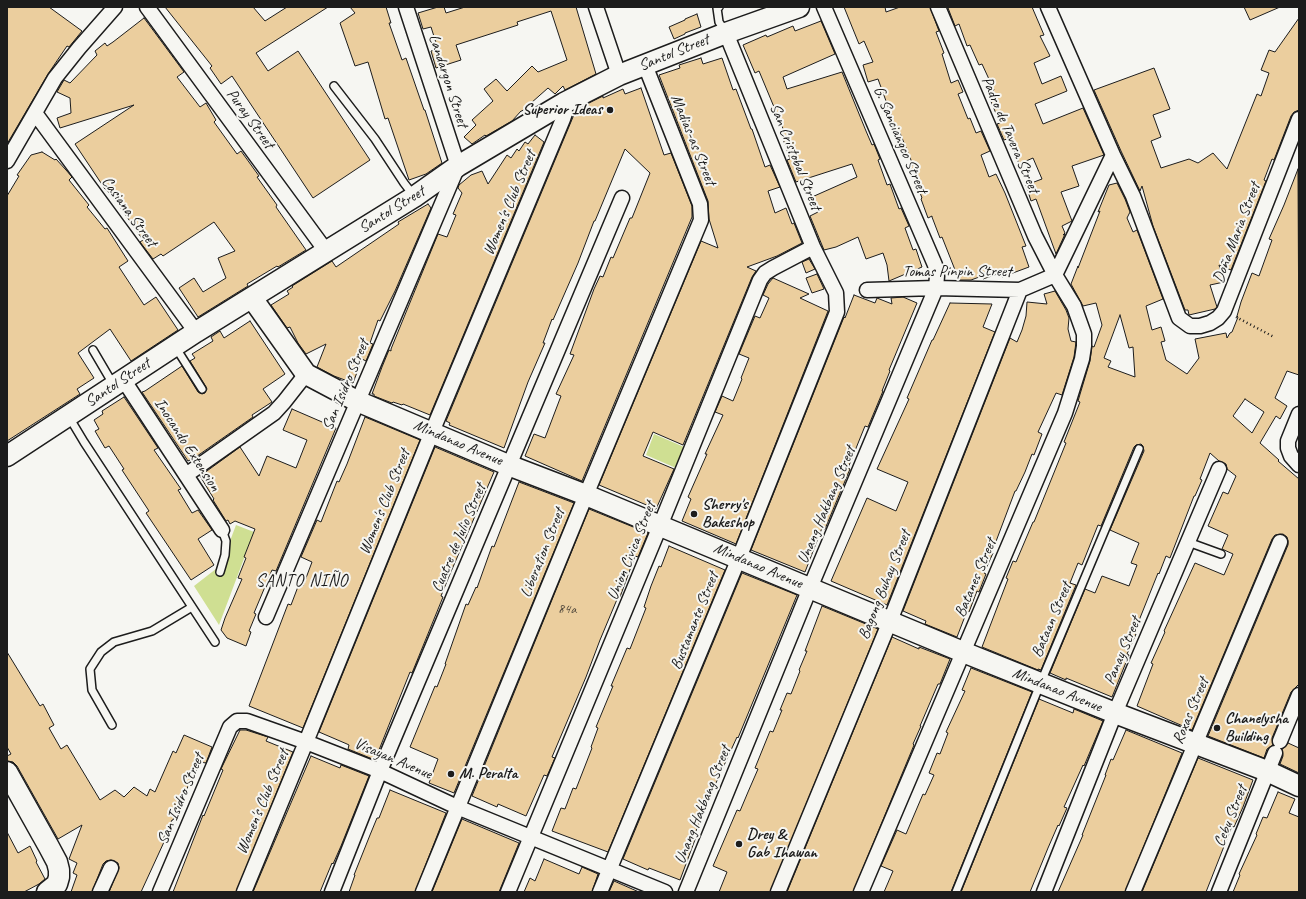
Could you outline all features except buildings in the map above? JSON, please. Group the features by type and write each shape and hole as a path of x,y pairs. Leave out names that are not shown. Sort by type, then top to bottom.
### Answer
{"street":[{"path":"7,161 55,78 79,48 116,7"},
{"name":"Puray Street","path":"147,7 326,251"},
{"name":"Landargon Street","path":"406,7 458,166"},
{"path":"596,7 619,75"},
{"name":"Santol Street","path":"7,456 196,332 414,197 458,166 564,103 619,75 726,33 799,7"},
{"name":"G. Sanciangco Street","path":"824,7 935,265 937,276 936,288"},
{"name":"Padro de Tavera Street","path":"938,7 1035,236 1055,275"},
{"path":"1048,7 1113,155 1055,275"},
{"name":"San Cristobal Street","path":"726,33 814,247 836,293"},
{"name":"Madias-as Street","path":"645,65 700,204 702,216 698,229"},
{"name":"Women's Club Street","path":"244,892 432,432 563,119 565,113 564,103"},
{"name":"Casiana Street","path":"35,113 196,332"},
{"name":"Doña Maria Street","path":"1113,155 1133,196 1180,318 1190,326 1200,326 1210,323 1218,318 1224,311 1299,119"},
{"name":"San Isidro Street","path":"266,617 458,166"},
{"name":"Cuatre de Julio Street","path":"332,892 380,771 622,198"},
{"name":"Liberation Street","path":"423,892 586,495 698,229"},
{"name":"Union Civica Street","path":"508,892 760,280 765,273 773,268 814,247"},
{"name":"Tomas Pinpin Street","path":"867,290 936,288 1020,290 1055,275"},
{"name":"Batanes Street","path":"862,892 1065,413 1082,359 1084,334 1074,306 1055,275"},
{"name":"Unang Hakbang Street","path":"686,892 810,588 936,288"},
{"name":"Bagong Buhay Street","path":"778,892 890,621 1020,290"},
{"name":"Bustamante Street","path":"600,892 739,558 837,312 836,293"},
{"name":"Mindanao Avenue","path":"252,298 306,374 357,401 508,465 586,495 963,652 1041,682 1115,713 1267,771 1299,786"},
{"path":"186,475 274,413 306,374"},
{"name":"Inocando Extension","path":"119,383 186,475 222,530"},
{"path":"1299,414 1288,441 1288,448 1291,456 1299,465"},
{"name":"Panay Street","path":"1044,892 1115,713 1219,469"},
{"name":"Roxas Street","path":"1133,892 1280,542"},
{"name":"Cebu Street","path":"1219,892 1299,695"},
{"name":"San Isidro Street","path":"160,892 225,736 230,727 237,721"},
{"name":"Visayan Avenue","path":"237,721 247,721 380,771 531,837 665,892"},
{"path":"7,772 57,862 59,878 57,884 47,892"},
{"path":"100,892 111,868"}],"lane":[{"path":"719,7 717,8 719,22 726,33"},
{"path":"334,86 375,139 414,197"},
{"path":"175,346 202,389"},
{"path":"93,350 119,383"},
{"path":"69,416 84,442 215,642"},
{"name":"Bataan Street","path":"956,892 1041,682 1139,449"},
{"path":"220,572 225,555 226,541 222,530"},
{"path":"1188,542 1221,554"},
{"path":"112,725 92,690 90,669 101,652 114,642 152,632 192,607"}],"path":[{"path":"1224,311 1274,337"}],"green space":[{"path":"654,434 684,447 676,468 646,455"},
{"path":"236,525 254,532 219,625 194,586 221,565"}],"place":[{"name":"Superior Ideas","path":"610,110"},
{"name":"Sherry's Bakeshop","path":"694,514"},
{"name":"Chanelysha Building","path":"1217,728"},
{"name":"M. Peralta","path":"451,774"},
{"name":"Drey & Gab Ihawan","path":"739,844"}],"district":[{"name":"SANTO NIÑO","path":"302,582"}]}
